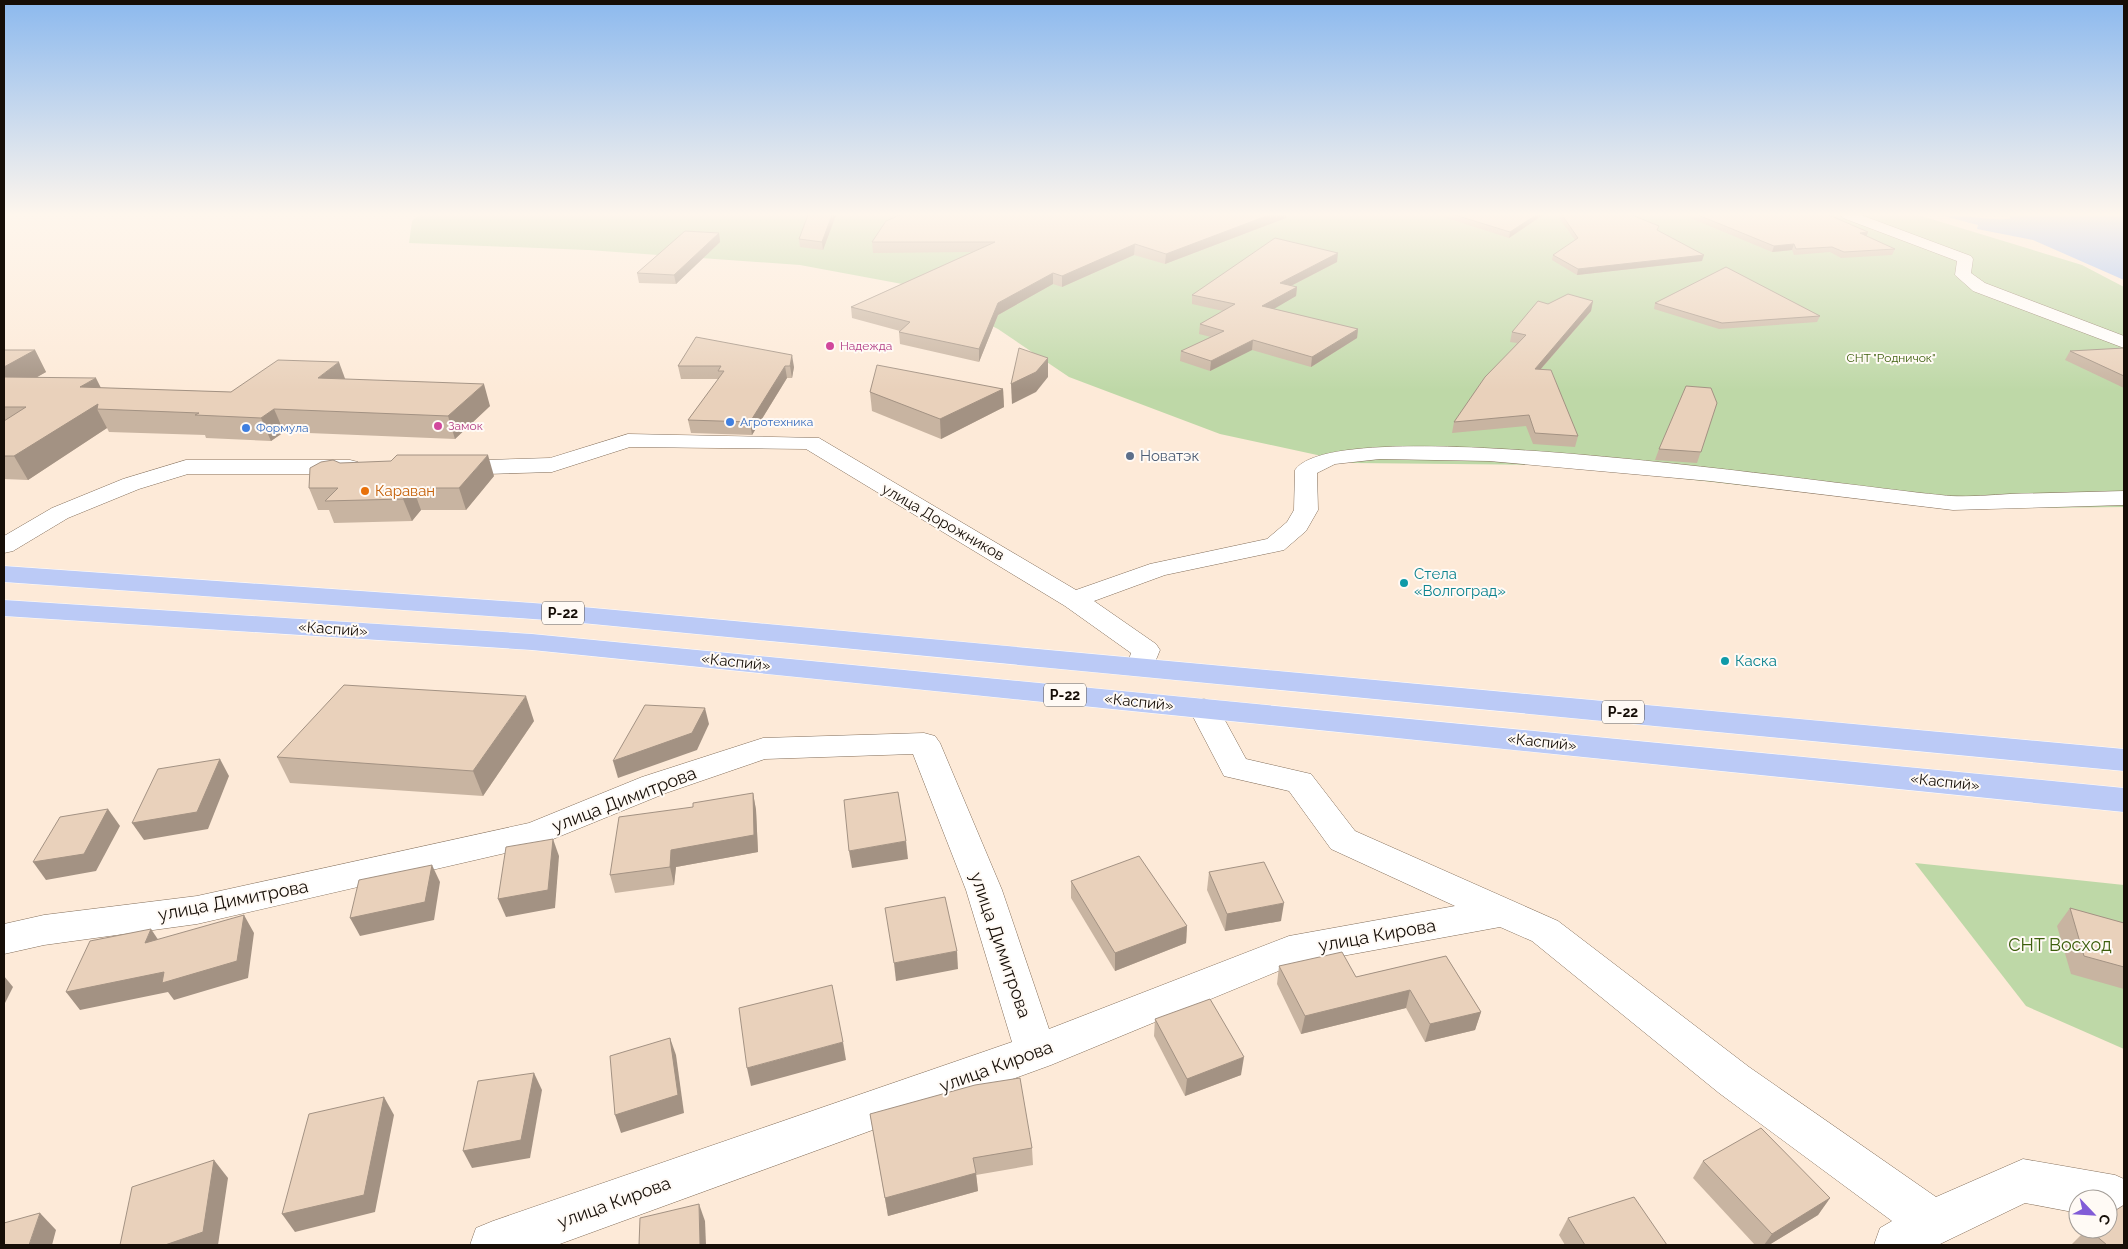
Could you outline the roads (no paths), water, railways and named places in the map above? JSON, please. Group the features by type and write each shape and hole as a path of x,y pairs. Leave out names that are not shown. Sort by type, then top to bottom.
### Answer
{"highway":[{"name":"Р-22","path":"4,574 561,613 1144,658 1196,671 2124,760"},
{"name":"«Каспий»","path":"4,608 532,642 2124,800"}],"street":[{"path":"1963,273 1979,287 2124,342"},
{"name":"улица Дорожников","path":"434,468 552,465 628,440 811,443 1074,600 1144,658"},
{"path":"1074,600 1108,586 1159,569 1275,545 1297,526 1306,510 1306,470 1330,458 1380,452 1489,454 1690,472 1953,503 2124,498"},
{"path":"4,546 60,513 131,484 186,467 375,468"},
{"path":"1204,709 1235,768 1300,782 1343,840 1545,932 1734,1080 1915,1234 2023,1181 2115,1197 2124,1203"},
{"name":"улица Димитрова","path":"4,938 44,930 197,910 536,834 654,784 763,749 924,743 984,890 1036,1052"},
{"name":"улица Кирова","path":"494,1245 1036,1052 1289,951 1504,912"}],"water":[{"path":"2109,273 2124,273 2124,280"}],"place":[{"name":"Надежда","path":"830,346"},
{"name":"Агротехника","path":"730,422"},
{"name":"Замок","path":"438,426"},
{"name":"Формула","path":"246,428"},
{"name":"Новатэк","path":"1130,456"},
{"name":"Караван","path":"365,491"},
{"name":"Стела «Волгоград»","path":"1404,583"},
{"name":"Каска","path":"1725,661"}],"park label":[{"name":"СНТ \"Родничок\"","path":"1891,358"},
{"name":"СНТ Восход","path":"2060,944"}]}
